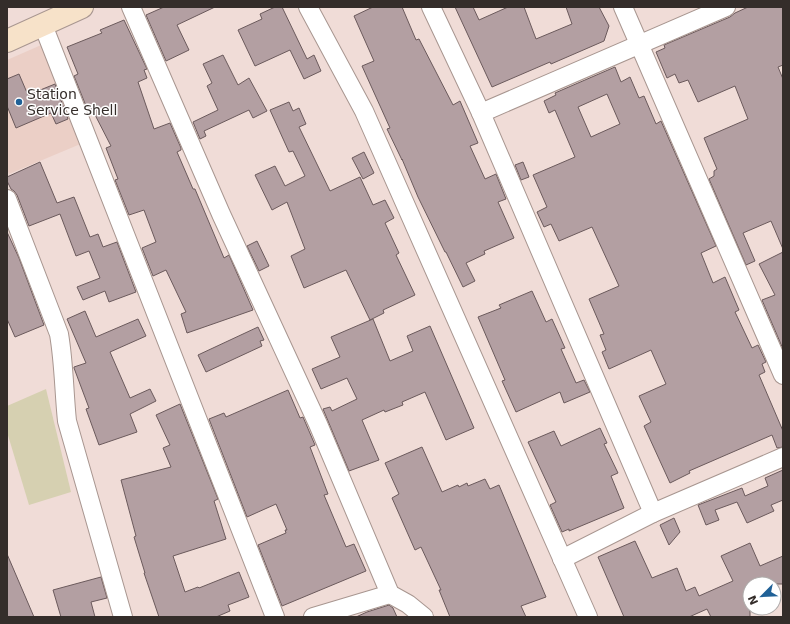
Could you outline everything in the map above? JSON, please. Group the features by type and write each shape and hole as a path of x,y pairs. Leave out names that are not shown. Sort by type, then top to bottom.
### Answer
{"street":[{"path":"131,7 222,214 318,424 390,594 408,604 424,617"},
{"path":"308,7 364,111 588,617"},
{"path":"431,7 481,113 653,513"},
{"path":"623,7 783,375"},
{"path":"481,113 726,7"},
{"path":"7,41 70,9"},
{"path":"43,24 276,617"},
{"path":"7,199 59,334 63,357 63,388 67,421 123,617"},
{"path":"562,559 653,513 783,457"},
{"path":"313,617 390,594"}],"shaded area":[{"path":"48,42 90,140 9,174 7,169 7,60"},
{"path":"46,389 71,492 29,505 7,432 7,406"}],"building":[{"path":"164,7 215,7 177,25 189,50 166,61 146,15"},
{"path":"275,7 282,7 307,59 314,55 321,71 304,79 290,50 255,66 238,30 262,19 260,14"},
{"path":"373,7 402,7 416,40 419,39 453,105 460,101 478,143 470,146 485,179 496,174 506,199 498,202 514,238 484,251 485,254 466,263 475,281 463,287 418,197 402,159 387,129 390,128 362,66 374,61 354,16"},
{"path":"455,7 473,7 479,20 508,7 524,7 536,39 572,24 566,7 599,7 609,26 604,41 492,87"},
{"path":"748,7 783,7 783,65 778,67 783,79 783,249 771,221 743,233 755,261 746,265 709,179 714,176 714,171 717,169 704,138 748,119 735,86 698,102 688,80 679,83 675,74 667,78 656,52 665,48 664,45 730,17"},
{"path":"124,20 147,69 144,70 147,78 138,82 154,129 170,123 181,148 181,150 177,152 193,189 195,189 224,258 229,255 253,310 187,333 181,314 186,312 166,270 153,276 142,248 156,242 144,210 129,215 115,180 118,179 106,148 111,146 92,109 88,111 74,76 78,74 67,47 102,33 100,30"},
{"path":"223,55 238,85 249,78 267,111 253,118 249,110 204,131 206,136 200,139 193,122 218,110 207,86 212,83 203,64"},
{"path":"615,67 621,82 630,77 639,98 644,96 656,124 661,121 716,246 701,253 713,283 725,277 739,310 735,312 752,348 758,345 766,362 762,364 765,372 759,375 783,431 783,447 777,448 772,435 689,471 690,473 670,483 644,426 651,422 639,396 666,384 651,350 609,369 602,352 606,350 600,335 604,334 589,299 619,286 592,227 559,241 551,224 544,227 537,212 547,207 533,175 575,157 555,110 549,113 544,101 556,95 555,93","holes":["607,94 620,124 591,137 578,107"]},
{"path":"19,74 28,95 55,84 68,119 56,124 51,113 16,128 7,106 7,79"},
{"path":"289,102 293,111 299,108 306,124 299,127 330,191 360,177 373,205 385,200 394,218 385,223 399,253 396,255 415,295 383,310 384,313 370,320 346,270 304,288 291,256 305,249 287,202 272,210 255,175 275,166 285,186 305,176 293,151 289,152 270,110"},
{"path":"364,152 374,173 363,179 352,158"},
{"path":"40,162 57,203 74,197 90,237 98,234 103,247 117,242 136,292 109,302 105,291 83,300 77,287 100,278 89,251 76,256 60,214 29,226 17,195 11,189 7,181 7,177"},
{"path":"523,162 529,177 521,180 515,165"},
{"path":"7,232 19,258 44,325 15,337 7,319"},
{"path":"257,241 269,266 259,271 247,246"},
{"path":"783,252 783,349 762,300 775,295 759,264"},
{"path":"532,291 546,322 552,319 565,348 561,349 576,383 584,380 590,392 564,403 560,392 516,412 502,381 505,380 478,317 501,308 499,305"},
{"path":"85,311 96,337 138,319 146,336 110,352 130,398 150,389 156,401 130,414 137,432 99,445 86,409 89,408 74,368 86,363 67,319"},
{"path":"373,319 390,361 413,351 407,336 430,326 474,428 446,440 425,392 402,402 403,405 385,412 384,410 362,420 379,460 349,471 323,409 330,407 332,411 357,399 347,378 321,389 312,369 340,357 331,337"},
{"path":"258,327 264,340 260,341 262,346 206,372 198,355"},
{"path":"288,390 300,418 303,417 315,445 310,447 328,494 324,495 346,547 354,544 366,571 282,606 258,545 286,533 285,530 287,530 276,504 247,517 209,419 224,413 226,417"},
{"path":"180,404 218,499 214,501 226,539 173,556 185,592 239,572 249,597 228,605 230,611 216,617 159,617 134,537 136,536 121,480 171,467 163,448 170,445 156,415"},
{"path":"600,428 607,443 604,444 618,473 611,476 624,508 569,531 569,529 562,532 550,505 556,502 528,442 554,431 561,446"},
{"path":"422,447 442,492 458,485 459,487 467,483 468,486 485,479 490,489 499,485 546,597 521,606 526,617 450,617 439,590 441,590 421,547 415,550 392,498 399,494 385,463"},
{"path":"783,470 783,500 771,505 774,511 747,523 737,502 715,510 719,520 706,525 698,505 742,488 745,496 768,486 765,478"},
{"path":"674,518 680,532 669,545 660,525"},
{"path":"635,541 652,578 677,568 686,591 695,587 699,596 733,581 721,556 750,543 760,566 783,556 783,584 782,576 742,576 742,616 750,617 711,617 707,609 689,617 624,617 598,557"},
{"path":"7,554 34,617 7,617"},
{"path":"101,577 107,598 91,602 95,617 61,617 53,590"},
{"path":"389,605 393,608 397,617 356,617 367,612"}],"place":[{"name":"Station Service Shell","path":"19,102"}]}
